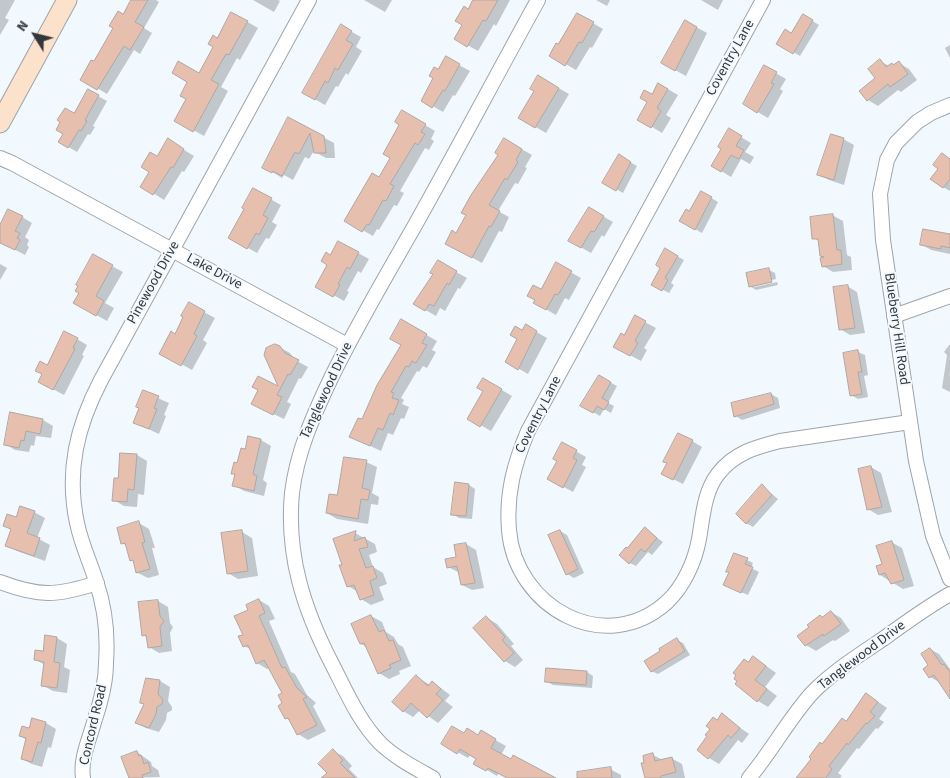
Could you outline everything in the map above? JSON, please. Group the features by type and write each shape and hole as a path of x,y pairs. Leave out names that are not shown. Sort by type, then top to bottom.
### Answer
{"main road":[{"path":"0,123 67,0"}],"street":[{"name":"Pinewood Drive","path":"97,583 76,521 73,479 75,451 79,432 90,402 309,0"},
{"name":"Tanglewood Drive","path":"433,778 402,760 383,746 368,728 316,632 301,592 296,571 291,541 292,495 298,461 313,415 347,345 538,0"},
{"name":"Coventry Lane","path":"763,0 528,431 517,457 509,495 508,517 512,551 518,567 532,589 556,611 578,620 600,625 613,625 639,619 668,601 686,578 697,551 707,495 711,485 726,465 735,457 780,441 910,422"},
{"name":"Blueberry Hill Road","path":"950,105 931,113 911,127 893,148 884,172 880,194 880,213 916,461 926,510 939,553 950,579"},
{"name":"Lake Drive","path":"0,158 45,180 347,345"},
{"path":"894,316 950,296"},
{"path":"0,582 32,593 49,594 71,591 97,583"},
{"name":"Concord Road","path":"83,778 83,762 104,690 106,665 107,640 105,616 97,583"},
{"name":"Tanglewood Drive","path":"749,778 814,692 849,663 950,594"}],"building":[{"path":"131,0 148,0 135,22 144,27 130,50 124,46 97,90 80,80 91,60 94,61 113,28 109,26 118,11 123,14"},
{"path":"473,0 498,0 486,21 483,20 467,47 454,39 462,25 455,21 464,6 468,9"},
{"path":"231,12 248,21 229,55 226,54 211,80 219,84 193,132 174,121 186,99 180,96 187,82 172,73 178,61 199,73 213,47 208,44 213,35 217,38"},
{"path":"577,13 594,22 582,43 579,42 565,66 549,56"},
{"path":"803,14 813,20 793,54 776,44 785,29 791,33"},
{"path":"685,20 697,27 675,71 661,63"},
{"path":"341,24 352,31 346,40 353,44 338,70 335,68 328,83 325,81 315,100 302,93"},
{"path":"446,56 460,64 445,91 443,90 432,108 421,101 433,78 429,76 434,67 438,69"},
{"path":"880,59 886,67 899,61 908,74 890,87 888,84 867,101 859,91 875,78 868,69"},
{"path":"764,65 777,72 771,83 774,84 757,113 743,104"},
{"path":"538,75 559,88 535,128 518,118 534,91 530,89"},
{"path":"658,83 668,89 657,108 661,111 651,128 637,120 647,102 640,98 644,90 652,94"},
{"path":"88,89 99,95 85,120 87,121 68,148 58,142 63,134 56,130 60,122 57,120 65,108 74,113"},
{"path":"402,110 426,124 421,132 425,134 418,145 415,143 390,184 394,186 386,201 383,200 369,225 367,224 362,232 344,221 372,173 379,177 390,158 383,154 399,125 395,122"},
{"path":"288,117 324,136 326,153 314,153 310,133 299,154 295,152 282,176 262,168"},
{"path":"729,128 742,136 736,146 744,150 739,159 731,155 721,172 711,166 721,149 718,147"},
{"path":"831,134 844,138 834,180 817,175"},
{"path":"168,138 184,149 153,195 140,187 149,172 141,167 150,152 157,156"},
{"path":"504,138 522,149 516,160 518,162 507,180 505,178 489,205 500,211 491,227 489,226 472,258 445,244 452,230 456,233 466,215 461,213 498,155 495,153"},
{"path":"942,153 950,159 950,179 943,188 930,179 938,169 933,165"},
{"path":"619,154 631,162 616,191 602,183"},
{"path":"253,188 272,198 263,215 268,218 259,235 256,233 247,249 228,238"},
{"path":"701,191 712,197 695,230 679,221 686,209 689,211"},
{"path":"589,207 604,216 594,232 591,231 581,248 568,241"},
{"path":"8,209 23,216 15,231 20,233 17,238 20,240 15,250 0,243 0,225"},
{"path":"833,214 837,250 841,250 842,264 822,267 820,258 824,257 820,256 818,239 812,239 810,217"},
{"path":"923,229 950,234 950,248 941,246 941,249 920,245"},
{"path":"338,241 359,252 350,269 347,267 333,297 315,287 327,265 321,261 326,252 330,255"},
{"path":"665,248 678,256 665,278 668,280 662,291 651,285 660,268 656,265"},
{"path":"93,254 113,265 96,296 104,301 96,316 73,303 79,293 75,291 78,286 76,285"},
{"path":"438,260 457,271 449,285 447,283 434,306 429,304 425,311 413,304 433,274 430,273"},
{"path":"556,262 572,271 558,295 555,294 546,310 533,303 535,300 527,296 533,285 541,289"},
{"path":"769,268 772,282 749,287 746,273"},
{"path":"848,285 855,328 839,330 833,287"},
{"path":"189,302 205,311 194,334 197,336 181,366 159,354 171,331 175,334 183,317 181,316"},
{"path":"635,315 646,321 635,341 638,343 630,356 613,347 621,333 624,335"},
{"path":"401,319 427,334 422,343 427,345 416,363 412,361 409,367 406,366 391,392 394,393 392,398 399,400 393,415 390,413 383,430 378,428 370,446 349,437 358,418 362,419 377,385 401,345 390,339"},
{"path":"526,324 537,331 518,370 505,362 517,339 510,335 515,326 522,330"},
{"path":"64,331 78,338 73,348 75,349 53,390 38,382 42,374 35,371 40,361 47,365"},
{"path":"275,344 280,346 285,353 299,360 290,375 288,374 277,395 282,397 273,415 251,404 258,390 252,387 258,376 278,386 264,355 266,348"},
{"path":"858,350 862,372 858,372 862,394 850,396 843,353"},
{"path":"599,375 611,382 602,398 609,402 604,410 597,406 593,413 580,406"},
{"path":"483,378 502,389 480,427 467,419 483,391 477,388"},
{"path":"143,390 159,396 154,408 157,409 149,429 133,423 139,408 136,407"},
{"path":"771,393 774,404 734,417 731,403"},
{"path":"10,412 43,419 40,434 26,431 24,441 21,440 19,448 4,445"},
{"path":"678,433 693,440 673,480 661,474 667,463 663,462"},
{"path":"248,436 261,439 253,474 257,476 254,491 232,486 235,474 231,474 234,462 237,463 241,448 245,449"},
{"path":"562,442 577,450 573,458 577,460 563,488 547,479 557,461 553,459"},
{"path":"120,453 137,454 134,490 128,489 127,502 112,501 114,478 118,478"},
{"path":"344,457 367,460 362,488 370,490 368,500 361,499 358,519 326,513 329,494 337,495"},
{"path":"871,466 882,507 867,510 858,469"},
{"path":"455,482 469,484 466,516 451,515"},
{"path":"762,484 772,495 746,524 736,514"},
{"path":"20,506 35,511 27,533 40,538 34,556 5,546 11,529 3,526 7,514 16,517"},
{"path":"139,521 145,542 142,543 150,569 136,573 133,560 130,561 125,543 121,544 117,528"},
{"path":"645,527 657,538 645,552 641,549 629,564 619,555"},
{"path":"242,530 248,571 227,574 221,533"},
{"path":"560,530 578,569 566,575 548,535"},
{"path":"356,531 354,541 365,537 368,547 359,549 366,568 373,566 377,578 370,581 374,595 360,600 354,585 347,587 339,565 342,565 333,539"},
{"path":"892,541 904,580 891,584 885,573 879,575 876,566 882,564 876,546"},
{"path":"466,543 475,583 461,585 457,566 447,568 445,559 456,557 454,545"},
{"path":"734,553 748,558 745,564 753,567 741,593 723,585"},
{"path":"259,599 265,613 259,616 282,668 285,667 297,688 307,697 303,699 317,725 297,735 288,718 285,719 278,706 282,703 278,695 282,693 264,660 256,664 248,645 243,647 238,636 243,635 234,616 248,610 246,605"},
{"path":"158,600 160,616 164,621 160,627 162,646 148,648 146,635 142,636 138,602"},
{"path":"831,611 841,624 805,646 797,636 820,615 822,617"},
{"path":"371,615 379,632 384,630 389,641 393,640 401,660 389,665 391,668 378,674 364,643 360,644 351,624"},
{"path":"486,616 505,637 502,640 514,653 504,662 473,628"},
{"path":"45,635 57,637 54,662 60,663 57,688 41,686 44,662 34,660 35,650 43,651"},
{"path":"677,638 685,651 651,672 644,661"},
{"path":"930,648 942,665 944,664 950,672 950,699 934,675 929,678 923,669 928,665 921,654"},
{"path":"753,656 766,666 755,680 767,689 757,702 735,684 737,681 734,679 736,675 733,673 744,659 748,662"},
{"path":"546,668 587,671 586,685 545,682"},
{"path":"416,675 428,686 432,681 441,689 436,694 443,700 427,718 411,703 403,712 392,702"},
{"path":"146,678 160,680 158,694 163,700 162,704 157,707 156,714 149,728 135,723 144,704 140,703"},
{"path":"866,693 878,702 870,712 875,716 866,723 848,745 847,743 829,766 832,769 826,778 796,778 811,759 809,757 820,742 822,744 842,718 846,721"},
{"path":"722,713 740,728 731,738 728,735 708,759 697,750 710,729 706,726 713,717 717,720"},
{"path":"32,718 46,722 41,743 38,742 32,762 21,759 26,738 19,736 22,726 29,728"},
{"path":"452,726 464,733 467,728 478,735 481,730 496,739 491,748 511,759 513,755 556,778 507,778 488,768 486,771 473,764 476,759 460,749 457,754 441,744"},
{"path":"333,749 343,760 340,763 355,778 321,778 327,773 318,764"},
{"path":"137,751 139,756 141,755 144,764 148,762 151,772 142,775 143,778 129,778 121,757"},
{"path":"653,753 655,761 672,757 676,772 661,776 661,778 645,778 641,763 644,763 643,756"},
{"path":"611,767 612,778 577,778 577,772"}]}
